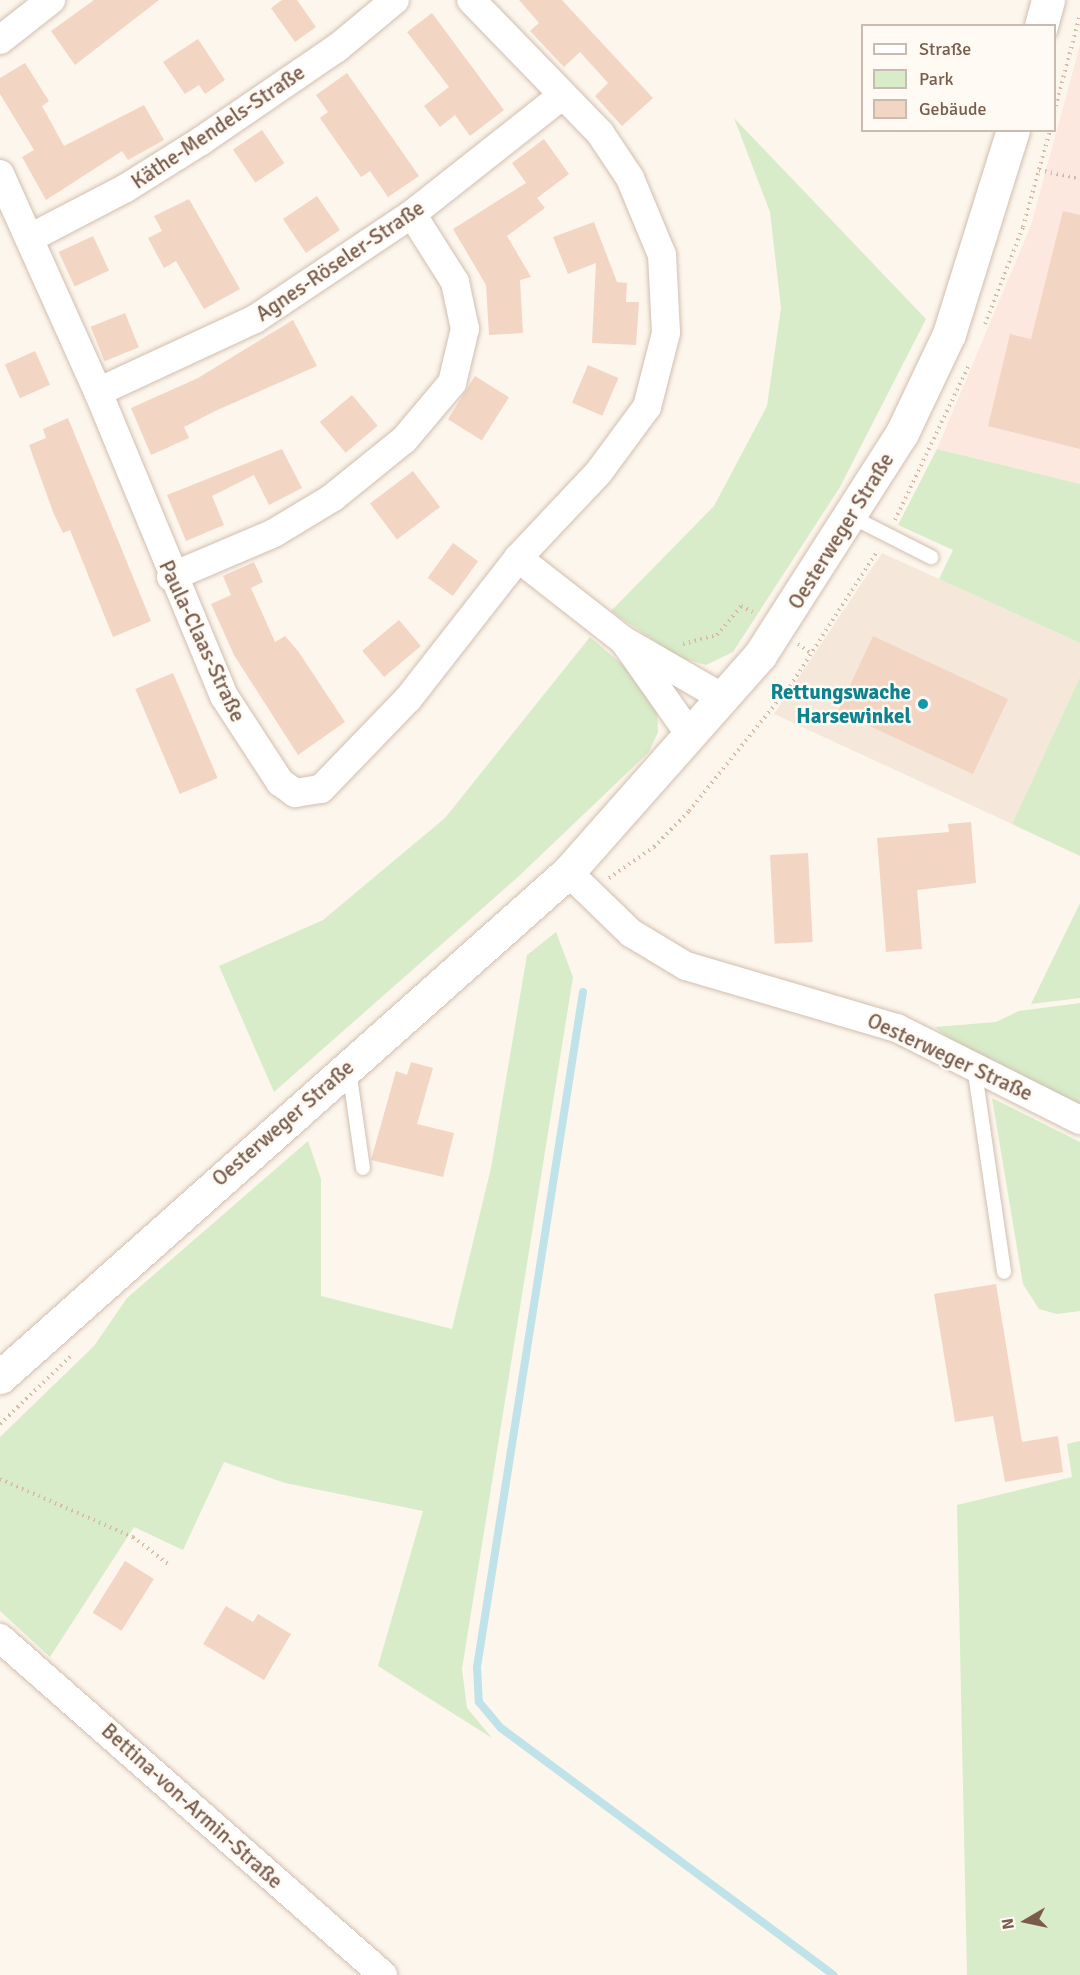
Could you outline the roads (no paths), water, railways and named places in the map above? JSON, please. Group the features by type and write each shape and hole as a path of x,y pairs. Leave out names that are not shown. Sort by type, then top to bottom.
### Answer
{"street":[{"path":"0,40 51,0"},
{"name":"Käthe-Mendels-Straße","path":"30,238 126,188 201,141 337,48 395,0"},
{"path":"471,0 560,97 600,133 630,177 662,255 666,333 647,407 599,472 518,558 623,640 723,698"},
{"path":"1042,24 1048,0"},
{"name":"Agnes-Röseler-Straße","path":"98,392 255,319 412,214 560,97"},
{"name":"Oesterweger Straße","path":"0,1377 568,872 723,698 778,630 852,517 902,433 949,334 1012,132"},
{"name":"Paula-Claas-Straße","path":"0,174 98,392 171,577 253,748 295,793 321,789 365,746 518,558"},
{"path":"171,577 274,533 332,498 404,440 452,383 465,329 455,282 412,214"},
{"path":"623,640 691,736"},
{"name":"Oesterweger Straße","path":"568,872 631,933 686,966 864,1016 974,1066 1080,1120"},
{"name":"Bettina-von-Armin-Straße","path":"0,1638 382,1975"}],"lane":[{"path":"852,517 930,557"},
{"path":"974,1066 1004,1272"},
{"path":"348,1067 363,1168"}],"waterway":[{"path":"583,992 477,1667 479,1702 501,1728 833,1975"}],"place":[{"name":"Rettungswache Harsewinkel","path":"923,704"}]}
